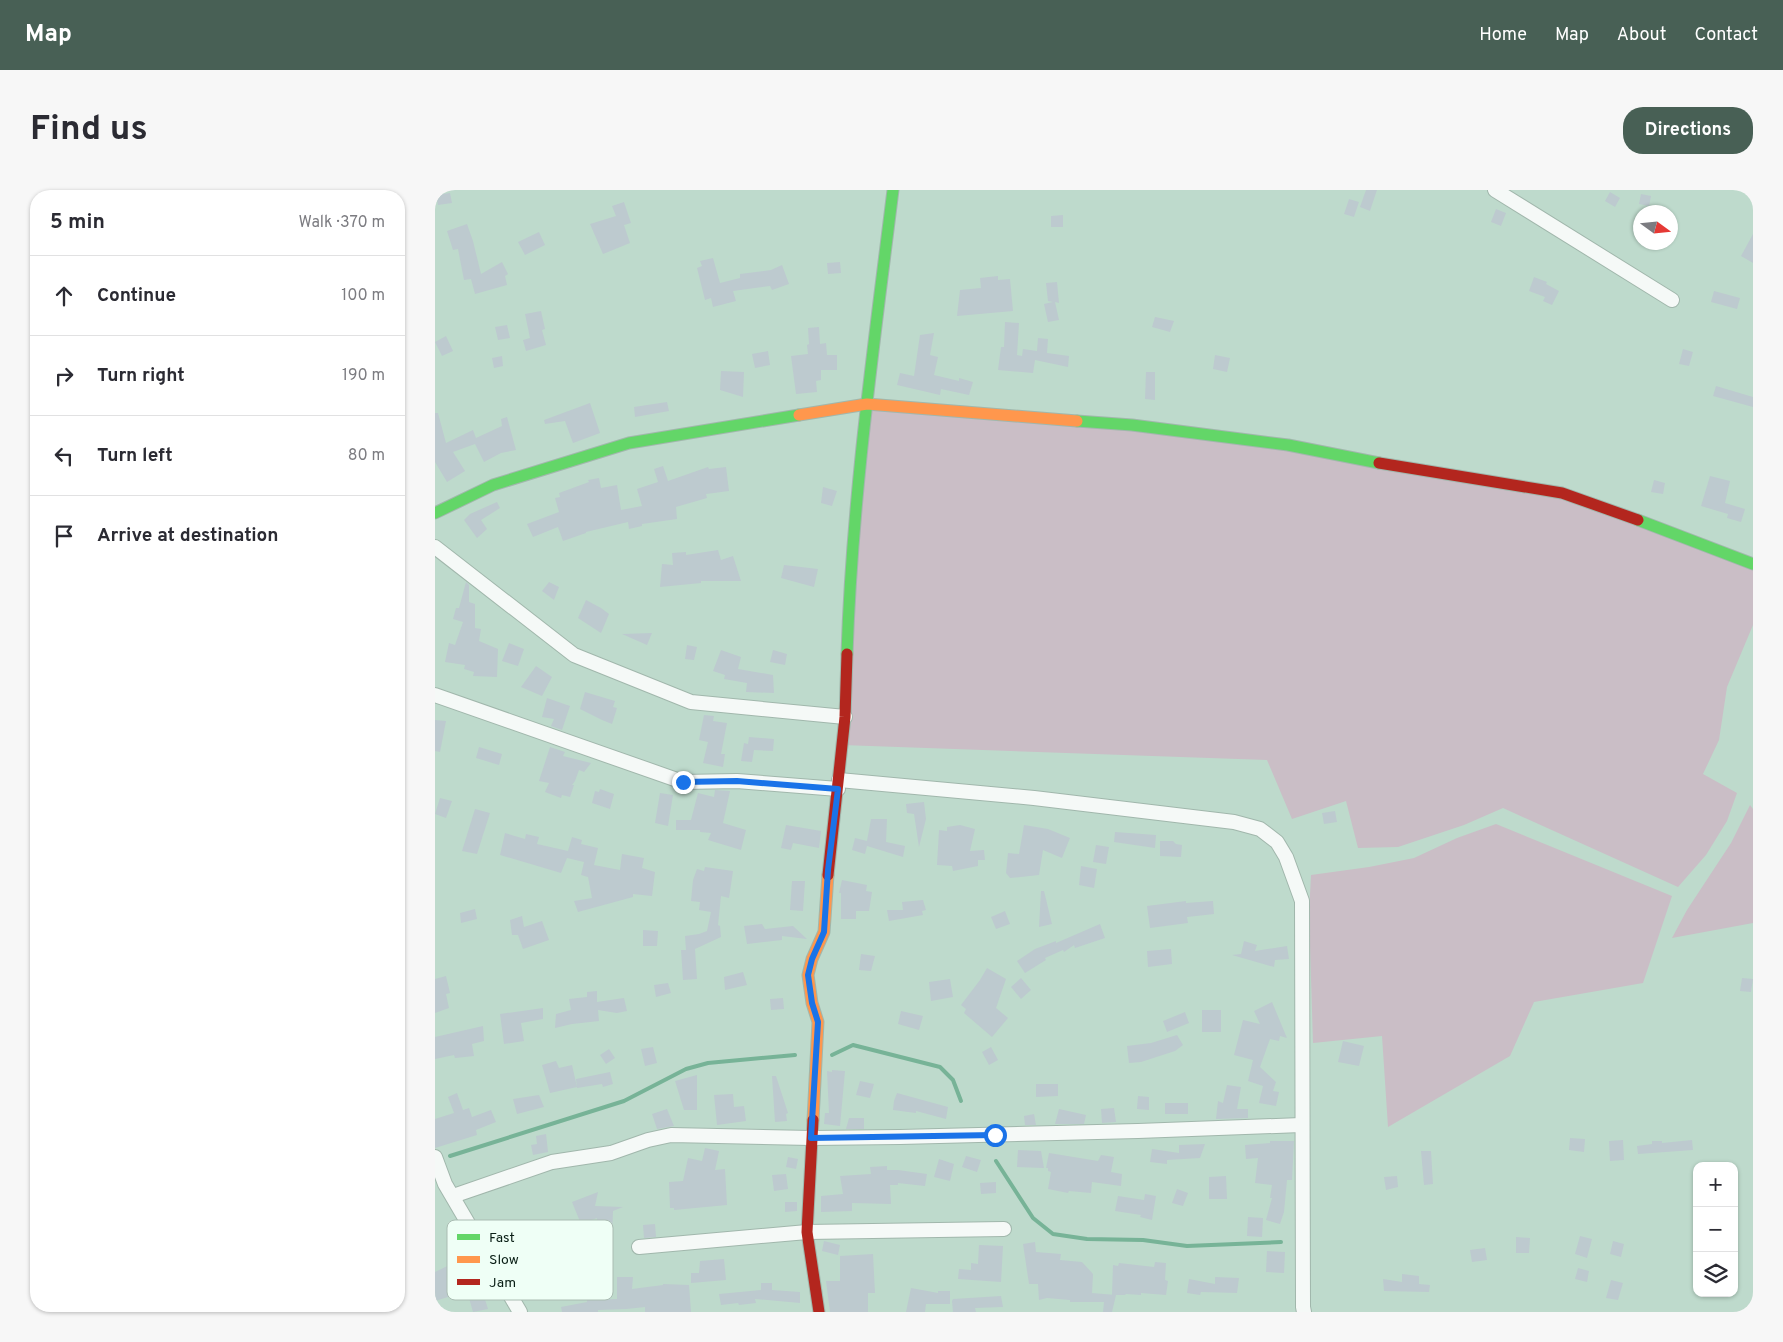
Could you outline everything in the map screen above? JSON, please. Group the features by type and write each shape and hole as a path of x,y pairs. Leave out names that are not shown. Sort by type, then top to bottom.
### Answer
{"street":[{"path":"819,1312 807,1232 818,1022 812,1003 808,975 812,959 824,932 828,870 839,785 845,717 848,622 867,404 893,190"},
{"path":"1495,190 1672,300"},
{"path":"435,513 493,485 629,443 867,404 1132,425 1288,445 1402,467 1562,493 1753,564"},
{"path":"435,547 574,655 691,702 845,717"},
{"path":"435,695 683,782 737,781 839,785 1044,799 1234,822 1261,829 1277,842 1286,857 1302,901 1301,1125 1304,1312"},
{"path":"453,1196 552,1162 611,1153 648,1140 671,1135 811,1138 1138,1131 1301,1125"},
{"path":"435,1157 445,1184 467,1220"},
{"path":"639,1247 807,1232 1004,1229"},
{"path":"513,1300 520,1312"}],"shaded area":[{"path":"867,404 1132,425 1562,493 1753,564 1753,625 1727,687 1719,740 1703,774 1737,793 1727,821 1706,855 1678,887 1503,808 1464,825 1398,847 1358,848 1346,801 1292,819 1267,760 842,745"},
{"path":"1750,805 1753,809 1753,923 1672,938 1687,910 1731,843"},
{"path":"1496,824 1672,896 1643,983 1534,1002 1510,1056 1388,1127 1382,1036 1313,1043 1309,914 1311,875 1369,867 1414,858 1457,838"}],"building":[{"path":"1366,190 1377,190 1370,211 1360,207"},
{"path":"1610,192 1620,198 1615,207 1605,201"},
{"path":"450,193 452,203 438,205 436,195"},
{"path":"1641,194 1651,196 1649,205 1639,204"},
{"path":"1349,199 1359,202 1354,217 1344,214"},
{"path":"624,202 631,223 624,225 630,243 603,254 590,224 616,216 612,206"},
{"path":"1496,209 1506,213 1501,226 1491,222"},
{"path":"1063,215 1063,227 1051,227 1051,216"},
{"path":"467,224 481,274 502,262 508,274 505,276 507,285 475,294 471,279 464,280 458,249 453,250 447,231"},
{"path":"539,232 545,245 525,255 518,242"},
{"path":"1753,234 1753,263 1741,256"},
{"path":"713,258 720,283 740,278 740,274 771,270 782,265 789,284 772,290 770,286 733,291 736,301 713,307 711,298 705,300 697,268 702,266 700,261"},
{"path":"840,262 841,273 828,274 827,263"},
{"path":"998,276 998,280 1010,279 1013,311 957,316 960,290 981,288 980,278"},
{"path":"1534,277 1547,282 1546,284 1559,291 1552,305 1543,301 1545,297 1529,291"},
{"path":"1057,282 1059,303 1055,302 1059,320 1048,322 1044,304 1053,302 1048,301 1046,283"},
{"path":"1714,291 1740,298 1737,309 1711,302"},
{"path":"541,311 545,329 542,330 546,345 526,351 523,340 530,338 525,314"},
{"path":"1155,317 1174,321 1170,332 1152,327"},
{"path":"1005,322 1019,323 1017,355 1022,356 1023,349 1037,351 1038,338 1048,339 1047,353 1069,356 1068,367 1035,360 1033,373 998,370 1001,347 1004,347"},
{"path":"507,325 510,338 498,340 495,327"},
{"path":"819,327 820,344 826,343 827,355 837,355 837,370 821,370 821,380 816,381 817,392 796,394 791,356 808,354 808,328"},
{"path":"934,333 930,355 938,357 934,375 973,382 969,395 941,389 940,395 897,385 900,373 914,376 920,335"},
{"path":"446,336 453,351 442,356 435,342"},
{"path":"1683,349 1693,352 1689,366 1679,364"},
{"path":"768,351 770,365 755,368 752,354"},
{"path":"1215,355 1230,358 1227,372 1213,369"},
{"path":"502,356 503,366 494,368 492,358"},
{"path":"721,371 744,372 743,397 720,390"},
{"path":"1146,372 1155,372 1155,400 1145,399"},
{"path":"1716,386 1753,397 1753,407 1713,396"},
{"path":"667,402 669,411 635,417 634,407"},
{"path":"590,403 600,433 573,443 565,421 545,424 544,420"},
{"path":"435,413 438,413 446,443 473,430 476,438 502,426 501,419 507,417 516,450 501,453 484,462 475,444 453,452 465,471 447,482 435,462"},
{"path":"663,466 668,481 708,467 709,469 726,467 729,491 706,494 707,498 676,507 677,519 642,524 642,526 629,529 628,522 586,532 563,541 558,527 533,537 527,524 559,512 555,498 560,497 559,493 589,482 588,480 599,478 601,488 617,485 621,510 642,506 637,489 658,482 654,469"},
{"path":"1710,476 1730,481 1725,503 1745,509 1741,522 1727,518 1728,514 1701,506"},
{"path":"1654,480 1665,483 1663,494 1651,492"},
{"path":"823,487 837,491 832,506 821,503"},
{"path":"497,502 500,508 481,520 487,529 477,538 464,520 470,514"},
{"path":"718,550 721,560 733,556 741,581 701,581 701,583 660,587 662,564 673,565 672,553 686,552 686,555"},
{"path":"784,565 818,569 814,587 781,578"},
{"path":"466,582 469,585 469,602 475,604 475,628 481,629 479,641 498,649 497,677 473,676 474,672 464,669 465,665 445,662 449,643 455,645 463,622 453,619 456,608 459,608"},
{"path":"549,582 559,587 554,600 542,591"},
{"path":"586,600 609,614 601,633 578,618"},
{"path":"652,633 647,645 622,634"},
{"path":"509,643 524,649 518,666 502,661"},
{"path":"687,645 697,647 694,660 685,659"},
{"path":"721,650 741,657 738,669 773,675 774,693 746,692 747,683 724,679 725,675 713,671"},
{"path":"773,650 787,654 785,665 770,662"},
{"path":"536,666 552,677 542,696 521,687"},
{"path":"585,692 615,701 613,707 617,708 612,724 580,709"},
{"path":"547,698 570,706 562,730 551,726 554,719 542,717"},
{"path":"704,715 714,716 713,721 727,723 721,754 725,754 723,767 703,763 708,742 699,740"},
{"path":"435,720 446,721 440,752 435,751"},
{"path":"749,737 774,739 773,751 754,750 752,762 741,761 744,743 748,744"},
{"path":"479,747 502,754 499,765 476,758"},
{"path":"550,747 565,752 563,756 591,763 584,772 579,770 572,785 574,785 570,797 562,795 561,798 545,792 549,783 539,781"},
{"path":"600,789 614,794 610,809 592,803 595,791 599,792"},
{"path":"715,790 730,791 723,823 746,830 741,850 708,840 711,833 700,832 700,830 676,830 676,820 691,820 698,793 714,797"},
{"path":"660,793 673,795 668,826 655,823"},
{"path":"440,798 452,801 446,818 435,814"},
{"path":"924,802 926,819 919,847 914,814 907,813 906,804"},
{"path":"475,809 490,813 477,854 462,851"},
{"path":"1335,811 1337,822 1324,824 1322,813"},
{"path":"871,819 887,819 886,842 905,846 903,857 867,846 865,854 852,850 855,838 867,841"},
{"path":"786,825 821,831 819,848 793,843 791,850 781,848"},
{"path":"960,825 975,829 970,851 984,850 985,860 978,860 978,866 953,871 952,866 937,865 939,830 947,831 947,827"},
{"path":"1024,825 1048,829 1070,838 1062,858 1043,850 1039,875 1010,878 1006,873 1008,853 1019,854"},
{"path":"1115,832 1156,835 1155,848 1114,842"},
{"path":"505,833 525,839 526,834 539,837 537,844 568,851 572,837 582,840 581,844 598,848 594,865 620,870 622,854 644,858 642,868 655,872 652,896 633,894 633,897 578,912 574,901 592,898 588,877 581,875 584,862 567,858 561,873 500,855"},
{"path":"1160,841 1173,841 1176,844 1182,845 1181,857 1160,856"},
{"path":"1096,845 1109,847 1106,864 1093,862"},
{"path":"1081,866 1097,869 1094,888 1079,885"},
{"path":"705,867 733,871 729,898 721,896 718,925 720,926 721,937 695,949 697,979 683,980 681,950 686,950 685,936 707,931 711,912 699,910 700,902 691,901 693,880 697,869 704,871"},
{"path":"842,880 867,885 866,891 872,892 869,911 856,911 856,919 841,919 841,893 839,893"},
{"path":"792,881 805,881 803,911 790,910"},
{"path":"1041,891 1044,891 1052,924 1039,927"},
{"path":"923,900 926,910 922,911 923,915 889,921 887,910 903,910 902,902"},
{"path":"1186,901 1186,903 1213,901 1214,914 1187,917 1188,923 1150,928 1147,906"},
{"path":"475,909 477,919 461,923 460,913"},
{"path":"1005,911 1010,924 996,929 991,917"},
{"path":"522,916 524,927 542,921 549,940 523,949 518,935 512,935 510,920"},
{"path":"762,924 765,929 793,926 807,939 782,936 782,940 747,944 744,926"},
{"path":"1100,924 1105,938 1075,948 1074,945 1064,952 1063,950 1045,958 1046,960 1025,973 1017,961 1035,949 1056,941 1056,943"},
{"path":"643,930 658,931 657,946 643,946"},
{"path":"1244,941 1257,945 1255,951 1287,946 1289,959 1275,960 1274,967 1232,955 1241,954"},
{"path":"1171,949 1172,964 1148,967 1147,951"},
{"path":"861,954 875,956 871,971 859,970"},
{"path":"987,968 1006,979 996,1008 1008,1018 992,1037 964,1013 966,1009 961,1005"},
{"path":"743,972 747,985 725,990 724,977"},
{"path":"446,976 450,993 446,994 449,1008 435,1013 435,979"},
{"path":"1021,978 1031,990 1021,999 1011,987"},
{"path":"1742,978 1753,979 1751,992 1740,991"},
{"path":"950,979 953,997 931,1001 929,982"},
{"path":"668,983 671,993 656,997 654,985"},
{"path":"597,991 597,1002 624,998 627,1011 617,1013 598,1010 599,1021 555,1028 556,1014 571,1010 569,999 587,997 587,992"},
{"path":"783,998 784,1009 771,1010 770,999"},
{"path":"1272,1002 1287,1038 1280,1036 1279,1041 1270,1039 1260,1067 1276,1082 1273,1091 1279,1092 1276,1106 1259,1103 1263,1086 1248,1081 1253,1060 1234,1055 1243,1020 1260,1024 1254,1011"},
{"path":"543,1008 543,1019 521,1023 524,1041 504,1044 500,1014"},
{"path":"1202,1010 1221,1010 1221,1032 1202,1032"},
{"path":"901,1011 923,1016 919,1030 898,1024"},
{"path":"1185,1012 1189,1023 1167,1032 1163,1021"},
{"path":"483,1026 484,1041 472,1044 474,1056 455,1058 454,1055 435,1059 435,1037"},
{"path":"1177,1035 1183,1045 1175,1051 1141,1062 1129,1063 1127,1046 1151,1043"},
{"path":"1343,1041 1364,1046 1359,1066 1338,1062"},
{"path":"653,1047 657,1063 645,1066 641,1049"},
{"path":"991,1047 998,1060 989,1065 982,1052"},
{"path":"609,1049 615,1058 606,1064 600,1055"},
{"path":"556,1061 559,1068 572,1065 577,1087 550,1093 542,1065"},
{"path":"832,1070 845,1071 840,1126 824,1124 825,1113 829,1113 827,1071 832,1072"},
{"path":"610,1072 613,1084 603,1087 602,1084 577,1088 576,1079"},
{"path":"697,1075 697,1110 684,1110 675,1081"},
{"path":"772,1076 776,1076 788,1113 786,1114 787,1121 775,1122"},
{"path":"860,1081 874,1084 870,1098 856,1095"},
{"path":"1036,1084 1058,1084 1058,1096 1036,1097"},
{"path":"1227,1085 1241,1087 1237,1109 1248,1109 1248,1118 1216,1119 1218,1101 1223,1103"},
{"path":"457,1093 463,1110 469,1108 472,1117 491,1110 496,1122 476,1130 477,1135 435,1148 435,1119 454,1113 448,1097"},
{"path":"897,1093 948,1107 946,1119 916,1111 916,1113 893,1110"},
{"path":"733,1094 734,1107 744,1106 746,1121 717,1125 714,1095"},
{"path":"539,1095 544,1107 517,1114 513,1099"},
{"path":"1138,1096 1149,1097 1149,1110 1137,1109"},
{"path":"1165,1103 1188,1103 1188,1114 1165,1114"},
{"path":"1114,1108 1116,1122 1102,1123 1101,1109"},
{"path":"667,1109 674,1126 657,1129 652,1114"},
{"path":"1059,1109 1086,1115 1084,1124 1055,1124"},
{"path":"1034,1114 1036,1125 1025,1125 1024,1116"},
{"path":"849,1118 864,1118 864,1129 846,1129"},
{"path":"546,1134 548,1152 533,1155 531,1145 537,1144 536,1136"},
{"path":"1570,1138 1585,1139 1584,1152 1569,1150"},
{"path":"1623,1140 1624,1160 1610,1161 1609,1141"},
{"path":"1692,1140 1693,1150 1638,1154 1637,1146 1652,1144 1652,1141 1662,1141 1662,1143"},
{"path":"1270,1141 1294,1141 1292,1180 1287,1180 1284,1212 1280,1224 1266,1220 1272,1198 1270,1198 1272,1185 1255,1183 1258,1158 1246,1159 1245,1145 1270,1143"},
{"path":"1205,1144 1200,1158 1167,1160 1167,1164 1150,1162 1152,1149 1179,1153 1179,1145"},
{"path":"705,1148 719,1151 715,1170 725,1169 727,1205 674,1210 674,1208 670,1208 669,1182 683,1181 688,1158 702,1161"},
{"path":"1018,1150 1041,1151 1044,1168 1017,1167"},
{"path":"1421,1151 1431,1151 1433,1184 1424,1185"},
{"path":"1049,1153 1098,1161 1101,1155 1114,1157 1111,1172 1122,1174 1121,1186 1092,1182 1091,1193 1069,1191 1068,1193 1048,1189 1051,1172 1046,1168"},
{"path":"966,1156 981,1160 977,1172 962,1167"},
{"path":"788,1157 798,1159 796,1169 786,1167"},
{"path":"939,1159 954,1164 950,1181 934,1177"},
{"path":"887,1166 887,1170 927,1174 925,1186 898,1183 898,1185 890,1185 891,1204 852,1203 852,1211 821,1212 821,1196 843,1194 840,1176 871,1174 870,1167"},
{"path":"786,1174 788,1189 774,1191 772,1175"},
{"path":"1226,1176 1227,1199 1209,1199 1209,1177"},
{"path":"1397,1176 1398,1187 1386,1190 1384,1177"},
{"path":"996,1182 996,1193 981,1194 980,1183"},
{"path":"1177,1189 1188,1193 1183,1206 1172,1203"},
{"path":"598,1192 595,1206 623,1207 613,1211 613,1220 597,1220 597,1218 579,1220 572,1202"},
{"path":"1145,1194 1156,1196 1152,1220 1140,1217 1141,1215 1115,1211 1118,1196 1144,1200"},
{"path":"785,1202 797,1202 797,1211 785,1212"},
{"path":"1248,1217 1263,1218 1262,1237 1247,1236"},
{"path":"655,1224 656,1237 644,1238 643,1225"},
{"path":"1580,1236 1592,1239 1587,1258 1575,1254"},
{"path":"1516,1237 1530,1238 1529,1253 1516,1253"},
{"path":"824,1241 840,1245 838,1255 822,1251"},
{"path":"1613,1241 1624,1244 1621,1257 1610,1254"},
{"path":"1035,1242 1036,1252 1061,1254 1060,1260 1082,1262 1093,1274 1092,1293 1116,1295 1112,1312 1103,1312 1104,1302 1070,1302 1070,1300 1047,1298 1039,1300 1038,1284 1029,1284 1023,1244"},
{"path":"979,1245 1003,1246 1001,1282 958,1279 959,1269 971,1270 971,1263 978,1264"},
{"path":"1485,1248 1487,1260 1472,1262 1470,1250"},
{"path":"1267,1251 1285,1252 1284,1273 1266,1272"},
{"path":"873,1254 875,1293 868,1293 868,1312 830,1312 826,1281 840,1281 840,1256"},
{"path":"724,1259 726,1280 691,1283 691,1273 699,1273 700,1261"},
{"path":"1155,1262 1166,1263 1165,1280 1168,1281 1166,1295 1141,1293 1141,1295 1112,1295 1113,1265 1118,1266 1119,1263 1154,1267"},
{"path":"447,1266 447,1297 435,1301 435,1272"},
{"path":"1578,1268 1589,1271 1587,1282 1575,1279"},
{"path":"1402,1274 1419,1276 1419,1284 1430,1285 1429,1292 1384,1291 1383,1279 1402,1282"},
{"path":"617,1277 633,1277 632,1289 663,1284 689,1285 691,1312 645,1312 645,1307 598,1310 598,1312 562,1312 561,1307 587,1302 587,1300 617,1299"},
{"path":"1215,1277 1239,1278 1237,1293 1201,1292 1200,1295 1187,1293 1189,1279 1215,1284"},
{"path":"1611,1280 1623,1283 1618,1300 1606,1298"},
{"path":"761,1283 772,1283 772,1290 800,1292 800,1303 755,1299 756,1303 721,1305 719,1294 761,1290"},
{"path":"911,1288 938,1293 938,1291 950,1291 950,1304 926,1304 925,1312 906,1312"},
{"path":"1001,1296 1003,1307 975,1308 976,1312 953,1312 953,1299"},
{"path":"470,1300 485,1300 488,1309 473,1312"}],"waterway":[{"path":"832,1055 853,1045 940,1067 953,1080 961,1101"},
{"path":"450,1156 624,1101 686,1069 708,1063 795,1055"},
{"path":"996,1161 1033,1218 1053,1234 1087,1239 1143,1240 1187,1246 1281,1242"}],"traffic: fast":[{"path":"847,654 859,480 871,364 893,190"},
{"path":"435,513 493,485 629,443 799,415"},
{"path":"1077,421 1132,425 1288,445 1379,463"},
{"path":"1638,520 1753,564"}],"traffic: slow":[{"path":"799,415 867,404 1077,421"},
{"path":"813,1120 818,1022 812,1003 808,975 812,959 824,932 828,875"}],"traffic: jam":[{"path":"1379,463 1562,493 1638,520"},
{"path":"828,875 845,717 847,654"},
{"path":"813,1120 807,1232 819,1312"}],"route":[{"path":"683,782 737,781 838,789 828,870 824,932 812,959 808,975 809,989 818,1022 811,1138 995,1135"}]}
